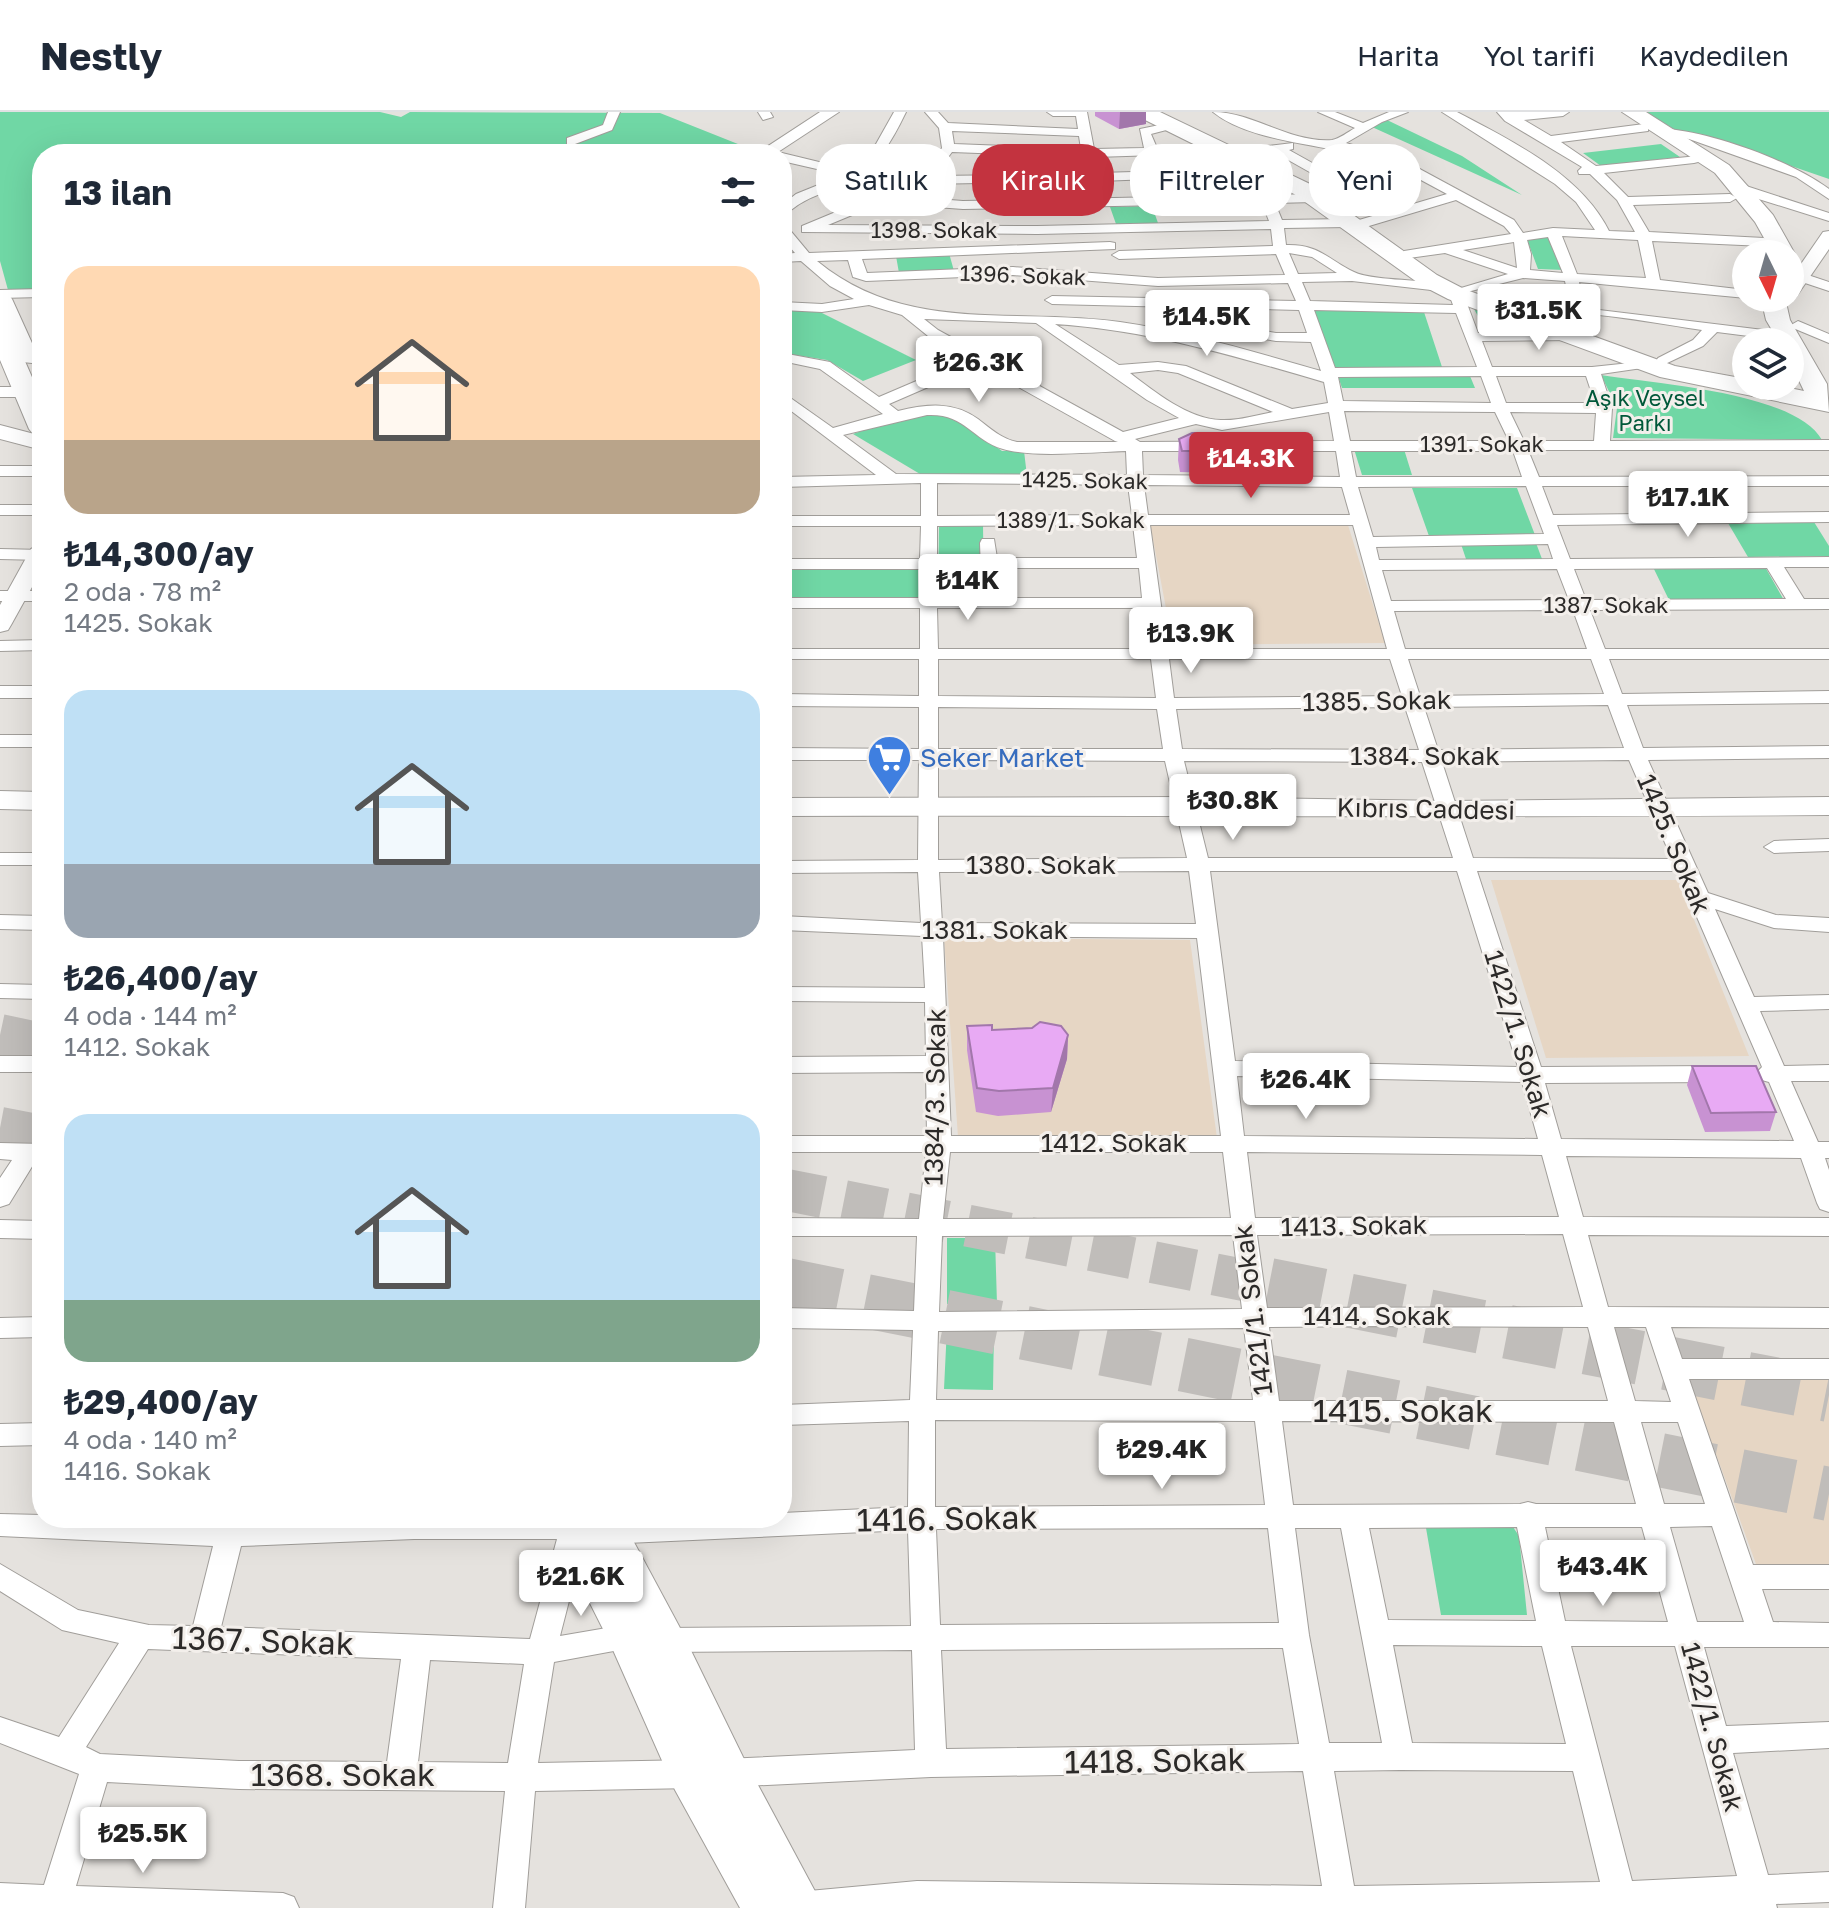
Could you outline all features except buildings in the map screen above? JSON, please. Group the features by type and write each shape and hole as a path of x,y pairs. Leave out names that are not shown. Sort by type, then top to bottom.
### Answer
{"main road":[{"path":"1144,112 1164,118 1217,144"},
{"path":"1617,112 1667,133 1712,161 1762,240"},
{"path":"1638,120 1694,159 1734,193 1765,220 1776,240"},
{"path":"1346,216 1456,295 1653,362 1732,379"},
{"path":"1356,223 1409,254 1456,295 1526,312 1692,379 1826,375"},
{"path":"0,296 22,377"},
{"path":"1776,312 1778,320 1789,328"},
{"path":"0,332 32,404"},
{"path":"1804,346 1826,375"},
{"path":"1804,346 1826,375"},
{"path":"1804,379 1826,375"},
{"path":"0,432 32,430"},
{"path":"0,432 32,440"},
{"path":"0,800 32,801"},
{"name":"Kıbrıs Caddesi","path":"792,807 1186,806 1447,810 1829,806"},
{"path":"589,1528 646,1638 709,1773 742,1858 788,1908"}],"street":[{"path":"571,141 608,127 614,112"},
{"path":"781,144 831,112"},
{"path":"792,148 845,112"},
{"path":"879,144 900,112"},
{"path":"931,112 945,127 947,144"},
{"path":"1053,112 1082,113 1089,144"},
{"path":"1219,112 1258,130 1310,142 1336,144 1364,127 1378,114 1402,112"},
{"path":"1324,112 1364,127"},
{"path":"1448,112 1549,174 1587,208 1603,233"},
{"path":"1471,124 1508,115 1563,112"},
{"path":"1508,115 1596,170 1624,201 1645,238 1654,283"},
{"path":"1149,144 1144,132 1164,118"},
{"path":"1548,140 1638,120"},
{"path":"945,127 1087,133"},
{"path":"1667,133 1691,135 1801,174 1829,195"},
{"path":"1293,145 1310,142"},
{"path":"792,159 816,165"},
{"path":"1549,174 1694,159"},
{"path":"792,169 808,163"},
{"path":"1421,175 1509,223 1519,237 1526,261 1522,274"},
{"path":"792,201 816,191"},
{"path":"1624,201 1734,193 1829,217"},
{"name":"1398. Sokak","path":"792,229 938,231 1356,223 1458,195"},
{"path":"807,229 838,216"},
{"path":"1100,216 1114,250 1171,292 1178,303"},
{"name":"1422/1. Sokak","path":"1274,216 1281,249 1330,376 1349,482 1372,565 1532,1075 1759,1899"},
{"path":"938,231 947,250"},
{"path":"1553,232 1572,277 1578,310"},
{"path":"1409,254 1553,232 1603,233 1732,245"},
{"path":"792,244 801,257 847,293 893,311 950,319 1037,319 1149,331 1330,376 1592,371 1653,362 1698,343 1713,327"},
{"path":"1804,267 1827,245"},
{"path":"792,257 997,249 1281,249 1310,251 1352,277"},
{"path":"997,249 1013,271 1042,292"},
{"path":"1450,250 1522,274 1654,283 1732,292"},
{"name":"1396. Sokak","path":"854,255 858,274 866,277 1013,271 1158,282 1352,277 1456,295"},
{"path":"983,319 1042,292 1178,303 1305,306 1456,295 1522,274"},
{"path":"1804,278 1829,287"},
{"path":"0,296 32,294"},
{"name":"1425. Sokak","path":"1456,295 1500,407 1518,444 1659,809 1777,1074 1820,1150 1829,1203"},
{"path":"792,306 822,308 867,301"},
{"path":"1149,331 1178,303"},
{"path":"1526,312 1550,308 1578,310 1733,328"},
{"path":"908,313 933,333 1128,441 1154,427 1196,419"},
{"path":"1163,318 1276,337 1317,338"},
{"path":"1037,319 1116,370 1139,389 1196,419 1222,425 1337,406 1604,408"},
{"path":"1473,337 1571,336"},
{"path":"792,359 825,365 897,417"},
{"path":"879,403 980,359"},
{"path":"1116,370 1158,366 1181,369 1286,412"},
{"path":"1592,371 1604,408 1602,443"},
{"path":"792,405 891,478"},
{"name":"1391. Sokak","path":"829,434 940,409 952,411 1005,446 1128,441 1829,445"},
{"name":"1421/1. Sokak","path":"1128,441 1154,603 1173,756 1199,865 1295,1635 1341,1905"},
{"path":"1404,444 1415,481"},
{"path":"0,471 32,471"},
{"name":"1425. Sokak","path":"792,482 891,478 1349,482 1829,481"},
{"name":"1384/3. Sokak","path":"929,478 926,601 928,864 936,995 939,1143 930,1228 921,1518 931,1763"},
{"path":"0,510 32,510"},
{"path":"1547,520 1822,517 1829,539"},
{"name":"1389/1. Sokak","path":"792,521 1141,520 1363,531 1446,541 1554,539"},
{"path":"1446,541 1456,566"},
{"path":"988,543 991,602"},
{"path":"0,554 32,553"},
{"path":"1772,562 1799,605"},
{"path":"1372,565 1829,562"},
{"path":"989,563 1148,563"},
{"path":"792,564 927,564"},
{"path":"0,625 9,596 32,565"},
{"path":"9,596 32,596"},
{"path":"792,603 1154,603"},
{"name":"1387. Sokak","path":"1384,606 1829,604"},
{"path":"0,646 32,645"},
{"path":"792,654 1829,654"},
{"path":"0,692 32,692"},
{"name":"1385. Sokak","path":"792,700 1166,703 1829,697"},
{"path":"0,741 32,741"},
{"name":"1384. Sokak","path":"792,754 1430,756 1829,752"},
{"path":"1774,847 1829,845"},
{"path":"0,859 32,859"},
{"name":"1380. Sokak","path":"792,867 928,864 1684,865"},
{"path":"1697,897 1774,921 1829,925"},
{"path":"0,922 32,923"},
{"name":"1381. Sokak","path":"792,923 932,929 1208,931"},
{"path":"0,991 32,992"},
{"path":"792,994 936,995"},
{"path":"1746,1004 1829,1002"},
{"path":"0,1064 32,1064"},
{"path":"792,1065 938,1064"},
{"path":"1225,1068 1532,1075 1829,1073"},
{"name":"1412. Sokak","path":"792,1144 1233,1144 1820,1150"},
{"path":"0,1151 32,1153"},
{"path":"0,1198 32,1157"},
{"name":"1413. Sokak","path":"792,1227 1243,1228 1574,1224 1829,1227"},
{"path":"0,1229 32,1230"},
{"name":"1414. Sokak","path":"792,1318 927,1321 1254,1317 1829,1318"},
{"path":"1655,1317 1763,1635"},
{"path":"0,1328 32,1327"},
{"path":"1674,1369 1829,1369"},
{"name":"1415. Sokak","path":"792,1415 922,1410 1688,1412"},
{"path":"0,1435 32,1434"},
{"path":"1528,1513 1553,1633 1620,1897"},
{"name":"1416. Sokak","path":"792,1520 1528,1513 1720,1515"},
{"path":"1353,1516 1400,1756"},
{"name":"1416. Sokak","path":"0,1525 32,1525"},
{"path":"204,1639 230,1528"},
{"path":"509,1908 521,1777 541,1652 586,1528"},
{"name":"1367. Sokak","path":"0,1576 72,1621 140,1636 204,1639 541,1652 646,1638 1295,1635"},
{"path":"1743,1577 1829,1577"},
{"path":"1377,1632 1829,1635"},
{"path":"66,1753 140,1636"},
{"path":"401,1775 417,1647"},
{"name":"1368. Sokak","path":"0,1730 66,1753 96,1768 239,1775 521,1777 709,1773"},
{"path":"1716,1740 1829,1735"},
{"name":"1418. Sokak","path":"709,1773 931,1763 1400,1756 1586,1758"},
{"path":"54,1904 96,1768"},
{"path":"788,1908 857,1899 917,1896 1341,1905 1620,1897 1759,1899 1818,1894"},
{"path":"0,1898 54,1904 283,1908"}],"shaded area":[{"path":"1347,522 1385,643 1173,645 1150,524"},
{"path":"1491,880 1678,880 1749,1056 1546,1058"},
{"path":"944,938 1190,940 1217,1138 958,1137"},
{"path":"1829,1378 1829,1566 1756,1564 1689,1380"}],"green space":[{"path":"0,112 380,112 401,117 410,112 660,113 738,144 32,144 32,290 8,290 0,261"},
{"path":"1645,112 1829,112 1829,179 1700,135 1679,132"},
{"path":"1387,120 1462,156 1522,195 1421,149 1421,144 1410,144 1372,127"},
{"path":"1661,144 1680,157 1601,166 1583,153"},
{"path":"1114,207 1130,207 1130,216 1156,216 1158,223 1116,224"},
{"path":"1551,236 1564,270 1538,269 1526,237"},
{"path":"949,253 954,271 899,273 896,256"},
{"path":"1314,309 1424,312 1442,367 1334,368"},
{"path":"1474,309 1545,333 1486,330"},
{"path":"792,310 818,311 916,360 863,381 827,360 792,355"},
{"name":"Aşık Veysel Parkı","path":"1601,375 1688,387 1732,396 1732,400 1754,401 1784,411 1807,424 1822,440 1613,438 1617,408"},
{"path":"1338,376 1470,376 1475,388 1342,388"},
{"path":"947,411 1002,451 1024,451 1027,476 920,474 853,434 884,423"},
{"path":"1403,446 1412,475 1362,475 1354,449"},
{"path":"1412,488 1517,488 1535,535 1429,536"},
{"path":"1814,522 1829,546 1829,556 1748,557 1728,523"},
{"path":"939,524 983,525 984,598 938,598"},
{"path":"1536,543 1542,559 1466,559 1461,544"},
{"path":"1652,565 1764,565 1785,602 1670,602"},
{"path":"918,568 919,598 792,599 792,569"},
{"path":"947,1238 995,1238 997,1304 947,1304"},
{"path":"947,1327 994,1328 993,1390 944,1389"},
{"path":"1513,1527 1519,1536 1527,1615 1441,1615 1426,1528"}],"tunnel":[{"path":"0,1035 32,1042"},
{"path":"0,1128 32,1134"},
{"path":"792,1191 1279,1287"},
{"path":"1269,1285 1829,1395"},
{"path":"792,1286 796,1287"},
{"path":"792,1286 1829,1494"}],"place":[{"name":"Seker Market","path":"889,797"}]}
